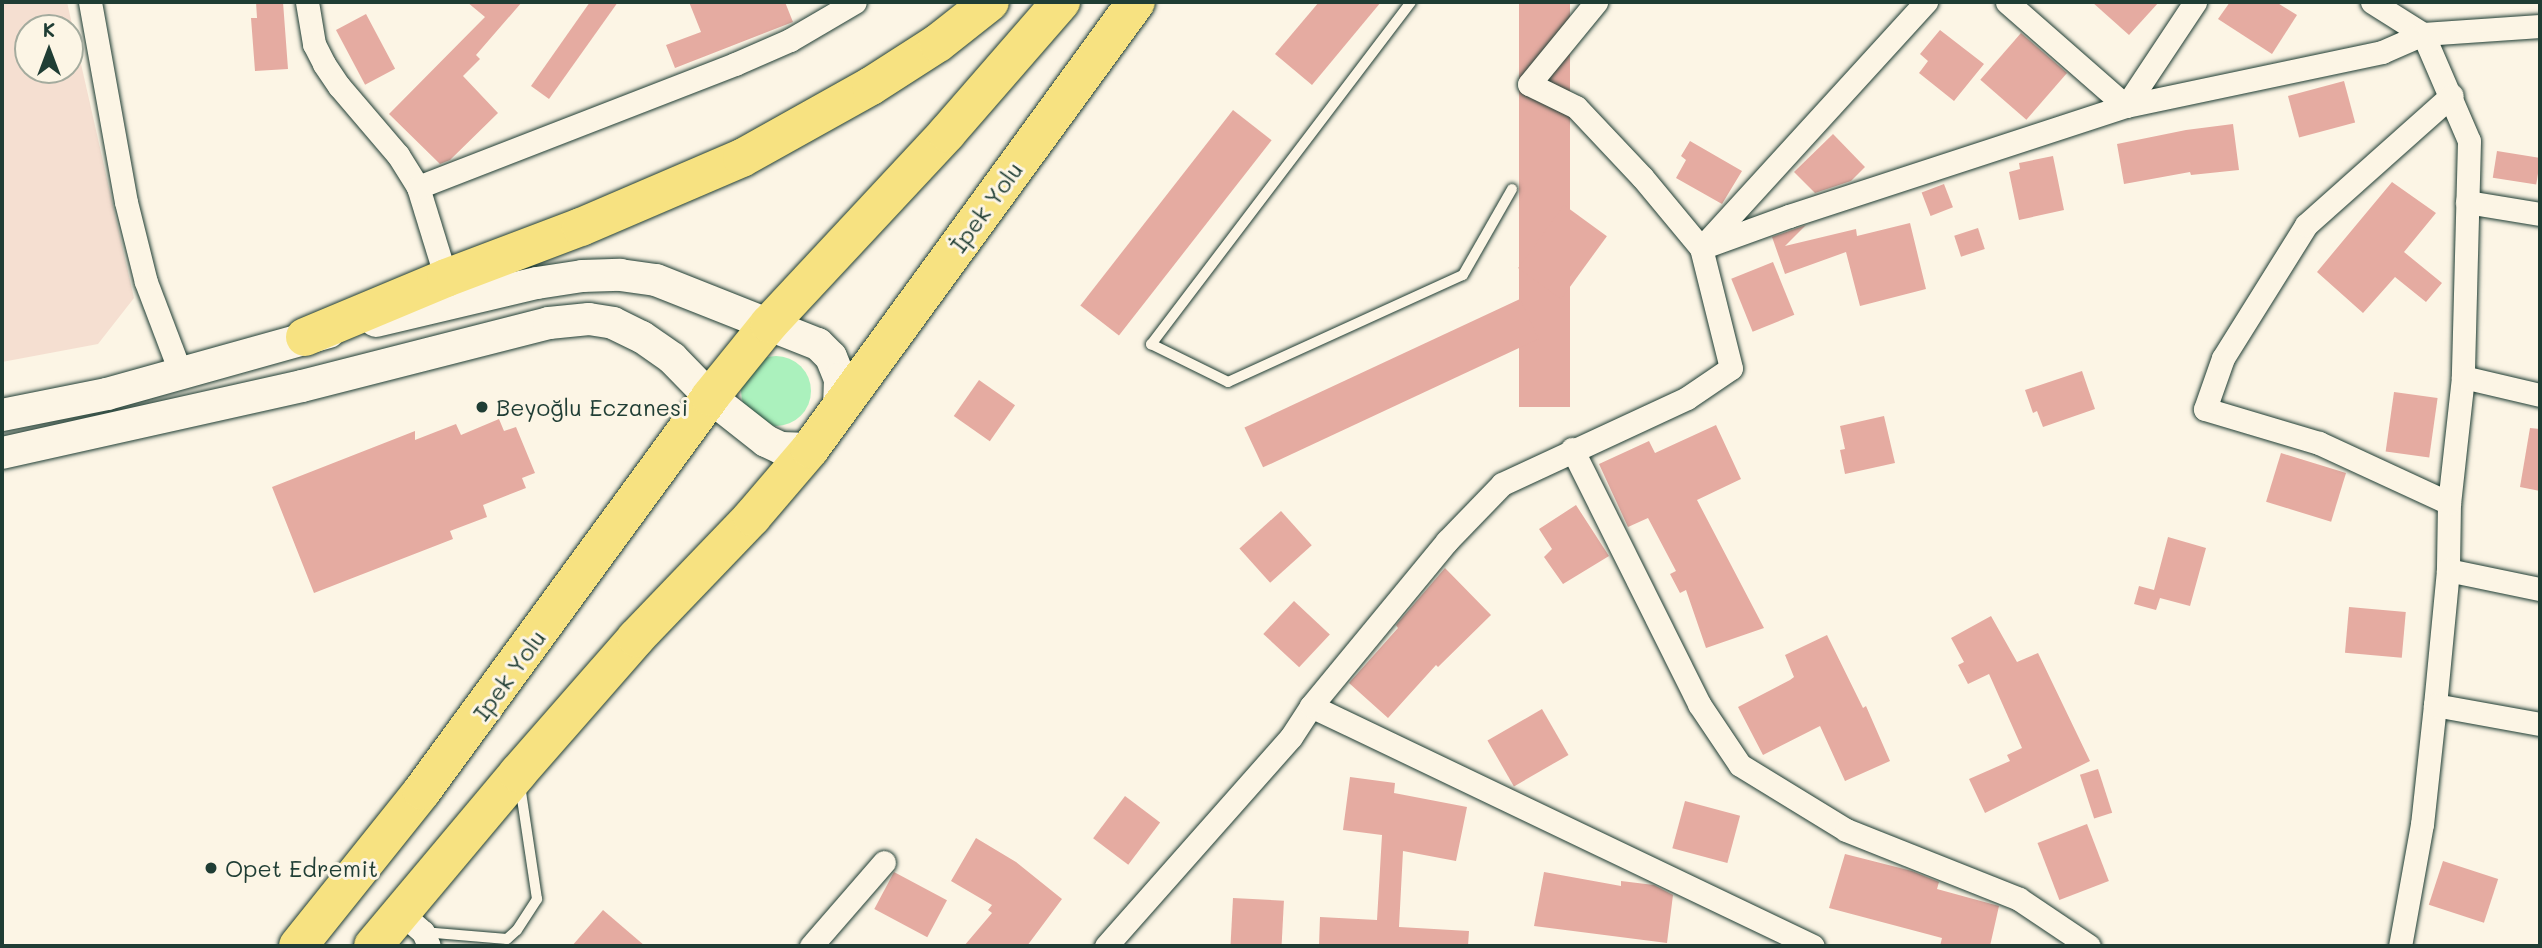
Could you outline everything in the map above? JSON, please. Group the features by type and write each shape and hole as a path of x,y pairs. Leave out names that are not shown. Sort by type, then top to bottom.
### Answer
{"highway":[{"path":"305,337 446,278 581,227 742,158 872,86 938,43 990,2"},
{"path":"710,397 769,324 947,133 1060,2"},
{"name":"İpek Yolu","path":"839,413 1136,2"},
{"name":"Ipek Yolu","path":"298,946 446,760 710,397"},
{"path":"373,946 416,934 518,772 636,638 752,517 839,413"}],"main road":[{"path":"2,415 107,394 305,337 537,283 620,275 668,284 818,345 831,357 840,379 839,413"},
{"path":"2,453 302,386 569,320 613,323 642,337 672,358 710,397 766,440 781,448 810,449"}],"street":[{"path":"90,2 132,229 145,282 181,374"},
{"path":"307,2 314,44 324,64 339,86 398,155 418,187 446,278"},
{"path":"418,187 735,64 790,40 855,2"},
{"path":"1106,946 1291,737 1311,706 1447,541 1502,484 1572,449 1687,398 1731,368 1701,248 1642,177 1576,107 1529,84 1596,2"},
{"path":"1701,248 1926,2"},
{"path":"2007,2 2126,106"},
{"path":"2126,106 2194,2"},
{"path":"2372,2 2423,34 2452,95 2469,141 2463,377 2449,503 2448,570 2422,824 2400,946"},
{"path":"1701,248 1789,216 2126,106 2382,52 2423,34 2540,26"},
{"path":"2449,503 2319,443 2205,410 2224,358 2306,225 2452,95"},
{"path":"2467,202 2540,214"},
{"path":"2463,377 2540,395"},
{"path":"1572,449 1699,704 1740,765 1846,830 2019,899 2089,946"},
{"path":"2448,570 2540,589"},
{"path":"2435,705 2540,724"},
{"path":"1311,706 1813,946"},
{"path":"811,946 884,862"}],"lane":[{"path":"1411,2 1151,344 1228,382 1463,275 1512,190"},
{"path":"416,934 507,939 517,930 537,899 518,772"}],"shaded area":[{"path":"2,2 67,2 70,14 14,14 14,84 84,84 84,77 134,298 98,344 2,362"}],"green space":[{"path":"776,356 801,366 811,391 801,416 776,426 751,416 741,391 751,366"}],"building":[{"path":"256,2 283,2 288,69 255,71 251,18 257,18"},
{"path":"467,2 522,2 476,55 480,59 463,76 498,113 450,160 440,164 389,114 485,17"},
{"path":"590,2 618,2 549,99 531,86"},
{"path":"689,2 785,2 793,22 675,68 666,45 701,32"},
{"path":"1319,2 1381,2 1312,85 1275,54"},
{"path":"1519,2 1570,2 1570,407 1519,407"},
{"path":"2092,2 2159,2 2129,35"},
{"path":"2230,2 2276,2 2297,15 2272,54 2218,19"},
{"path":"366,14 395,69 365,85 336,30"},
{"path":"1940,30 1984,64 1954,101 1919,73 1928,61 1920,54"},
{"path":"2021,33 2067,73 2026,120 1980,80"},
{"path":"2344,81 2355,123 2299,138 2288,96"},
{"path":"1233,110 1272,140 1119,336 1080,305"},
{"path":"2233,124 2239,170 2191,175 2190,172 2124,184 2117,144"},
{"path":"1833,134 1865,167 1851,181 1815,193 1794,172"},
{"path":"1690,141 1742,171 1722,204 1676,178 1686,160 1681,156"},
{"path":"2497,151 2540,158 2536,185 2493,178"},
{"path":"2053,156 2064,210 2019,220 2009,172 2020,169 2019,163"},
{"path":"2392,182 2436,213 2404,252 2442,283 2426,302 2395,277 2363,313 2317,272"},
{"path":"1944,184 1953,207 1931,216 1922,193"},
{"path":"1564,205 1607,236 1561,299 1518,268"},
{"path":"1910,223 1926,289 1860,306 1846,252 1785,274 1772,237 1806,225 1785,246 1856,229 1857,236"},
{"path":"1978,228 1985,249 1961,257 1954,236"},
{"path":"1773,262 1794,315 1753,332 1731,279"},
{"path":"1520,299 1539,339 1263,467 1244,427"},
{"path":"2082,371 2095,409 2043,427 2037,411 2033,413 2025,390"},
{"path":"979,380 1015,405 990,441 954,416"},
{"path":"2394,392 2438,398 2429,458 2386,451"},
{"path":"1884,416 1895,463 1845,474 1840,450 1845,449 1840,426"},
{"path":"499,419 504,431 516,427 535,473 522,478 526,488 483,505 487,517 450,531 453,539 314,593 272,487 415,431 415,440 456,424 461,435"},
{"path":"1716,425 1741,479 1697,500 1764,628 1706,648 1686,590 1680,593 1670,574 1676,571 1648,518 1628,527 1599,464 1649,441 1655,453"},
{"path":"2530,428 2540,429 2540,491 2520,487"},
{"path":"2281,453 2346,473 2331,522 2266,502"},
{"path":"1576,505 1609,556 1563,584 1544,557 1552,549 1539,529"},
{"path":"1281,511 1312,545 1270,583 1239,548"},
{"path":"2168,537 2206,548 2190,606 2160,598 2156,610 2134,604 2139,586 2154,590"},
{"path":"1445,568 1491,615 1438,667 1436,665 1388,718 1349,683 1398,628 1396,625"},
{"path":"1294,601 1330,634 1299,667 1263,634"},
{"path":"2349,607 2406,612 2402,658 2345,653"},
{"path":"1991,616 2017,662 2038,653 2090,761 1985,813 1969,779 2010,761 2007,755 2022,748 1989,674 1968,684 1958,665 1964,662 1951,638"},
{"path":"1827,635 1863,708 1866,706 1890,761 1845,781 1820,726 1763,755 1738,707 1794,677 1785,655"},
{"path":"1542,709 1568,755 1514,786 1487,741"},
{"path":"2098,769 2112,813 2094,819 2080,775"},
{"path":"1350,777 1395,783 1394,793 1467,807 1456,861 1403,851 1399,927 1469,931 1468,946 1319,946 1320,917 1377,920 1382,835 1343,830"},
{"path":"1125,796 1160,822 1128,865 1093,838"},
{"path":"1685,801 1740,816 1727,863 1672,848"},
{"path":"2087,824 2109,881 2059,900 2038,843"},
{"path":"976,838 1016,862 1062,899 1027,946 964,946 992,913 988,910 992,905 951,881"},
{"path":"1845,854 1912,871 1939,882 1937,889 1999,906 1990,946 1940,946 1942,938 1829,908"},
{"path":"2443,861 2498,879 2484,923 2429,905"},
{"path":"894,872 947,900 927,937 874,909"},
{"path":"1544,872 1621,886 1621,881 1654,885 1673,895 1667,943 1534,926"},
{"path":"1233,898 1284,901 1282,946 1230,946"},
{"path":"603,910 645,946 572,946"}],"place":[{"name":"Beyoğlu Eczanesi","path":"482,407"},
{"name":"Opet Edremit","path":"211,868"}]}
